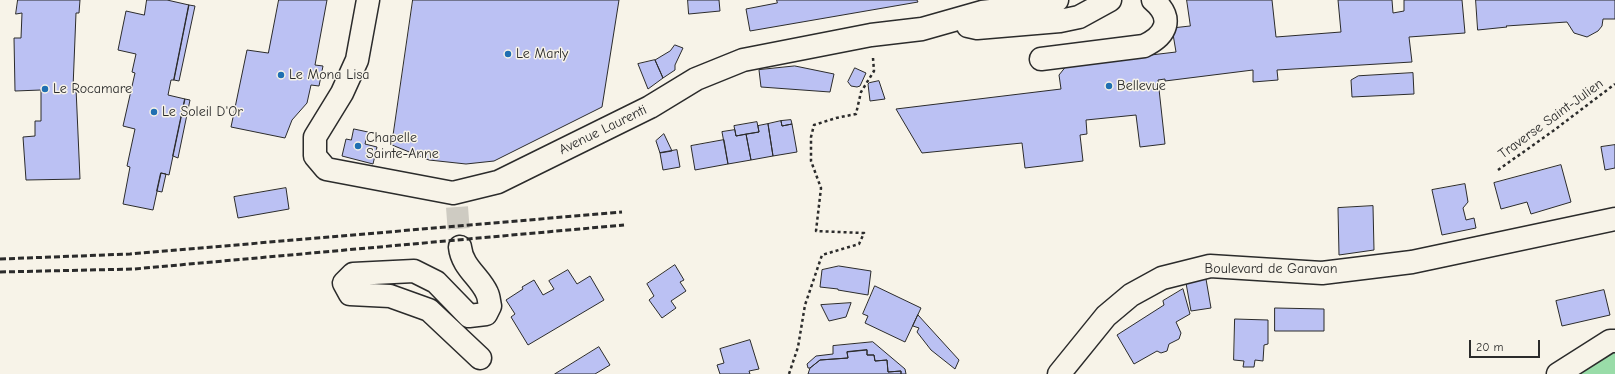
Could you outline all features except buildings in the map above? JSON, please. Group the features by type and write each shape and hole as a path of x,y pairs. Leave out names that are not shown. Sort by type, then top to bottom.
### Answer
{"street":[{"name":"Avenue Laurenti","path":"368,0 357,60 342,93 315,137 315,156 326,169 455,200 498,182 650,107 696,79 743,60 871,35 922,29 982,12 1049,4 1057,0"},
{"path":"950,21 977,28 1060,21 1079,17 1110,0"},
{"path":"1041,59 1144,46 1157,40 1164,28 1166,18 1163,10 1153,0"},
{"name":"Boulevard de Garavan","path":"1059,374 1106,316 1131,295 1162,278 1210,266 1322,272 1412,262 1615,219"},
{"path":"460,247 461,253 467,265 487,293 490,306 486,314 469,316 436,282 414,271 353,274 344,283 350,294 390,296 429,310 480,358"},
{"path":"1558,374 1610,341 1615,341"}],"path":[{"path":"789,374 798,346 804,304 822,256 859,244 864,232 816,231 821,188 811,161 811,137 814,126 836,118 856,114 861,92 874,71 871,35"},
{"name":"Traverse Saint-Julien","path":"1498,170 1615,84"}],"green space":[{"path":"1615,348 1615,374 1572,374"}],"tunnel":[{"path":"457,207 460,247"}],"railway":[{"path":"0,259 130,254 622,212"},
{"path":"0,272 134,269 624,225"}],"place":[{"name":"Le Marly","path":"508,54"},
{"name":"Le Mona Lisa","path":"281,75"},
{"name":"Bellevue","path":"1109,86"},
{"name":"Le Rocamare","path":"45,89"},
{"name":"Le Soleil D'Or","path":"154,112"},
{"name":"Chapelle Sainte-Anne","path":"358,146"}]}
